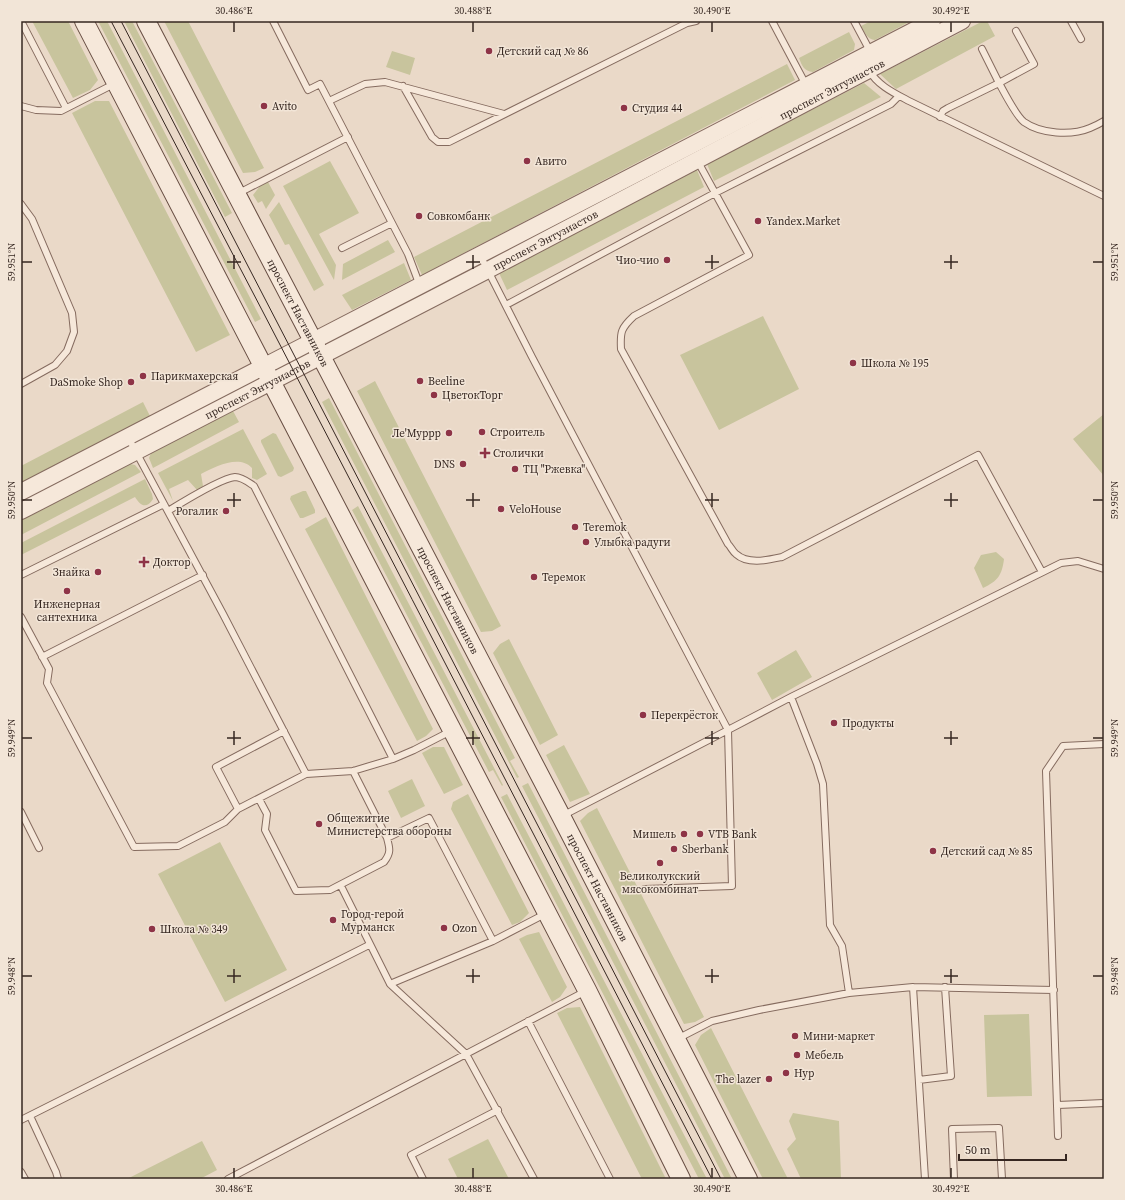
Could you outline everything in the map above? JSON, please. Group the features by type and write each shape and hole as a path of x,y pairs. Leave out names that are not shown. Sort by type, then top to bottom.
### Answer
{"main road":[{"path":"84,21 587,990 682,1179"},
{"name":"проспект Наставников","path":"146,21 561,816 748,1179"}],"street":[{"name":"проспект Энтузиастов","path":"870,61 932,21"},
{"name":"проспект Энтузиастов","path":"424,293 488,270 694,153 810,92 870,61 962,21"},
{"name":"проспект Энтузиастов","path":"21,492 128,437 268,374 424,293 480,255 694,153"},
{"name":"проспект Энтузиастов","path":"21,511 136,452 268,374"}],"lane":[{"path":"21,21 66,108"},
{"path":"273,21 308,90 320,84 408,254 424,293"},
{"path":"403,86 432,137 438,142 449,142 688,23 696,21"},
{"path":"772,21 810,92"},
{"path":"854,21 870,61 874,78 899,96 1104,196"},
{"path":"1071,21 1081,39"},
{"path":"940,117 943,111 948,108 1034,64 1016,31"},
{"path":"982,49 999,83 1023,121 1037,128 1052,132 1070,132 1089,129 1104,121"},
{"path":"329,101 365,84 385,82 504,114"},
{"path":"21,106 36,110 61,111 116,83"},
{"path":"506,304 715,193 891,104 899,96"},
{"path":"237,195 348,137"},
{"path":"694,153 749,255 634,316 624,325 621,336 621,349 728,544 737,555 750,560 767,561 782,557 978,455 1042,572"},
{"path":"21,204 32,219 72,313 74,332 67,351 56,365 21,384"},
{"path":"342,248 392,223"},
{"path":"480,255 728,730 732,886 645,889"},
{"path":"128,437 203,575 306,774"},
{"path":"168,511 223,481 234,477 244,479 254,486 393,759"},
{"path":"21,575 164,504"},
{"path":"561,816 791,697 1061,563 1078,561 1104,569"},
{"path":"42,657 203,575"},
{"path":"21,617 49,669 47,683 134,847 178,846 225,822 238,809 306,774 353,771 393,759 452,730"},
{"path":"791,697 817,764 823,784 830,926 842,946 849,993"},
{"path":"238,809 216,767 284,731"},
{"path":"1058,1136 1046,771 1063,746 1104,744"},
{"path":"259,798 267,814 266,830 296,891 330,890 341,886 384,862 389,856 390,847 387,838 353,771"},
{"path":"21,812 39,848"},
{"path":"387,838 429,818 493,941"},
{"path":"341,886 369,945 390,984 399,994 466,1054 498,1110 534,1179"},
{"path":"390,984 493,941 547,913"},
{"path":"21,1120 369,945"},
{"path":"912,987 925,1179"},
{"path":"676,1040 712,1021 759,1010 849,993 912,987 1054,990"},
{"path":"918,1080 951,1076 945,987"},
{"path":"228,1179 587,990"},
{"path":"528,1021 610,1179"},
{"path":"1058,1105 1104,1103"},
{"path":"423,1179 411,1155 498,1110"},
{"path":"30,1116 58,1179"},
{"path":"954,1179 952,1129 999,1128 1002,1179"},
{"path":"21,1172 25,1179"}],"shaded area":[{"path":"32,21 68,21 98,80 90,90 73,98"},
{"path":"98,21 107,21 261,319 255,322"},
{"path":"124,21 132,21 232,213 225,217"},
{"path":"164,21 188,21 264,168 255,172 243,173"},
{"path":"871,21 911,21 875,40 868,37 861,26"},
{"path":"983,21 987,21 995,36 896,89 880,74"},
{"path":"849,32 855,44 854,50 813,72 807,71 804,68 799,58"},
{"path":"392,51 415,58 410,75 386,67"},
{"path":"787,64 795,80 422,275 414,257"},
{"path":"864,83 881,97 714,181 707,164"},
{"path":"95,101 109,101 230,335 196,352 72,113"},
{"path":"330,161 359,213 319,234 336,265 334,280 283,186"},
{"path":"697,170 704,187 507,290 499,273"},
{"path":"268,182 275,195 266,209 262,201 258,203 253,195 260,186"},
{"path":"279,202 324,285 314,291 289,244 285,245 269,215"},
{"path":"388,240 395,252 342,280 343,264"},
{"path":"404,263 411,280 352,310 342,295"},
{"path":"763,316 799,389 719,430 680,355"},
{"path":"375,381 501,626 492,631 481,632 357,391"},
{"path":"329,398 515,758 510,761 519,777 517,778 322,402"},
{"path":"143,402 150,416 21,483 21,466"},
{"path":"233,411 239,422 153,468 149,458 151,453"},
{"path":"1104,414 1104,476 1073,439"},
{"path":"243,429 267,474 257,480 252,478 252,468 247,464 234,462 220,465 201,474 203,486 197,490 188,480 169,489 173,501 158,473"},
{"path":"273,433 276,434 294,468 293,471 281,477 278,476 261,442 261,440"},
{"path":"130,464 135,465 141,472 21,535 21,520"},
{"path":"145,479 153,499 148,504 141,504 135,497 21,555 21,543"},
{"path":"306,491 315,513 300,518 290,499 291,496"},
{"path":"358,506 503,785 502,786 493,770 489,772 352,510"},
{"path":"326,517 433,729 426,736 417,741 305,529"},
{"path":"996,552 1004,559 1002,569 996,580 983,588 974,568 981,555"},
{"path":"509,639 558,735 540,745 493,653 500,644"},
{"path":"796,650 812,677 772,700 757,673"},
{"path":"564,745 590,794 570,802 546,755"},
{"path":"433,747 444,747 463,785 444,794 422,753"},
{"path":"412,779 425,806 401,818 388,791"},
{"path":"528,783 732,1179 725,1179 522,786"},
{"path":"468,794 529,913 520,922 512,925 451,809 453,802"},
{"path":"507,794 707,1179 699,1179 501,797"},
{"path":"597,808 704,1017 695,1022 684,1024 580,821 588,813"},
{"path":"220,842 287,970 225,1002 158,874"},
{"path":"539,932 567,987 560,997 552,1002 519,939"},
{"path":"580,1007 666,1179 642,1179 557,1013 567,1008"},
{"path":"1029,1014 1032,1096 987,1097 984,1015"},
{"path":"711,1028 788,1179 763,1179 695,1045 701,1035"},
{"path":"793,1113 839,1121 841,1179 801,1179 787,1149 796,1139 789,1121"},
{"path":"488,1139 509,1179 458,1179 448,1159"},
{"path":"202,1141 217,1170 200,1179 127,1179"}],"tram line":[{"path":"111,21 712,1179"},
{"path":"121,21 721,1179"}],"place":[{"name":"Детский сад № 86","path":"489,51"},
{"name":"Avito","path":"264,106"},
{"name":"Студия 44","path":"624,108"},
{"name":"Авито","path":"527,161"},
{"name":"Совкомбанк","path":"419,216"},
{"name":"Yandex.Market","path":"758,221"},
{"name":"Чио-чио","path":"667,260"},
{"name":"Школа № 195","path":"853,363"},
{"name":"Парикмахерская","path":"143,376"},
{"name":"Beeline","path":"420,381"},
{"name":"DaSmoke Shop","path":"131,382"},
{"name":"ЦветокТорг","path":"434,395"},
{"name":"Строитель","path":"482,432"},
{"name":"Ле'Муррр","path":"449,433"},
{"name":"Столички","path":"485,453"},
{"name":"DNS","path":"463,464"},
{"name":"ТЦ \"Ржевка\"","path":"515,469"},
{"name":"VeloHouse","path":"501,509"},
{"name":"Рогалик","path":"226,511"},
{"name":"Teremok","path":"575,527"},
{"name":"Улыбка радуги","path":"586,542"},
{"name":"Доктор","path":"144,562"},
{"name":"Знайка","path":"98,572"},
{"name":"Теремок","path":"534,577"},
{"name":"Инженерная сантехника","path":"67,591"},
{"name":"Перекрёсток","path":"643,715"},
{"name":"Продукты","path":"834,723"},
{"name":"Общежитие Министерства обороны","path":"319,824"},
{"name":"Мишель","path":"684,834"},
{"name":"VTB Bank","path":"700,834"},
{"name":"Sberbank","path":"674,849"},
{"name":"Детский сад № 85","path":"933,851"},
{"name":"Великолукский мясокомбинат","path":"660,863"},
{"name":"Город-герой Мурманск","path":"333,920"},
{"name":"Ozon","path":"444,928"},
{"name":"Школа № 349","path":"152,929"},
{"name":"Мини-маркет","path":"795,1036"},
{"name":"Мебель","path":"797,1055"},
{"name":"Нур","path":"786,1073"},
{"name":"The lazer","path":"769,1079"}]}
